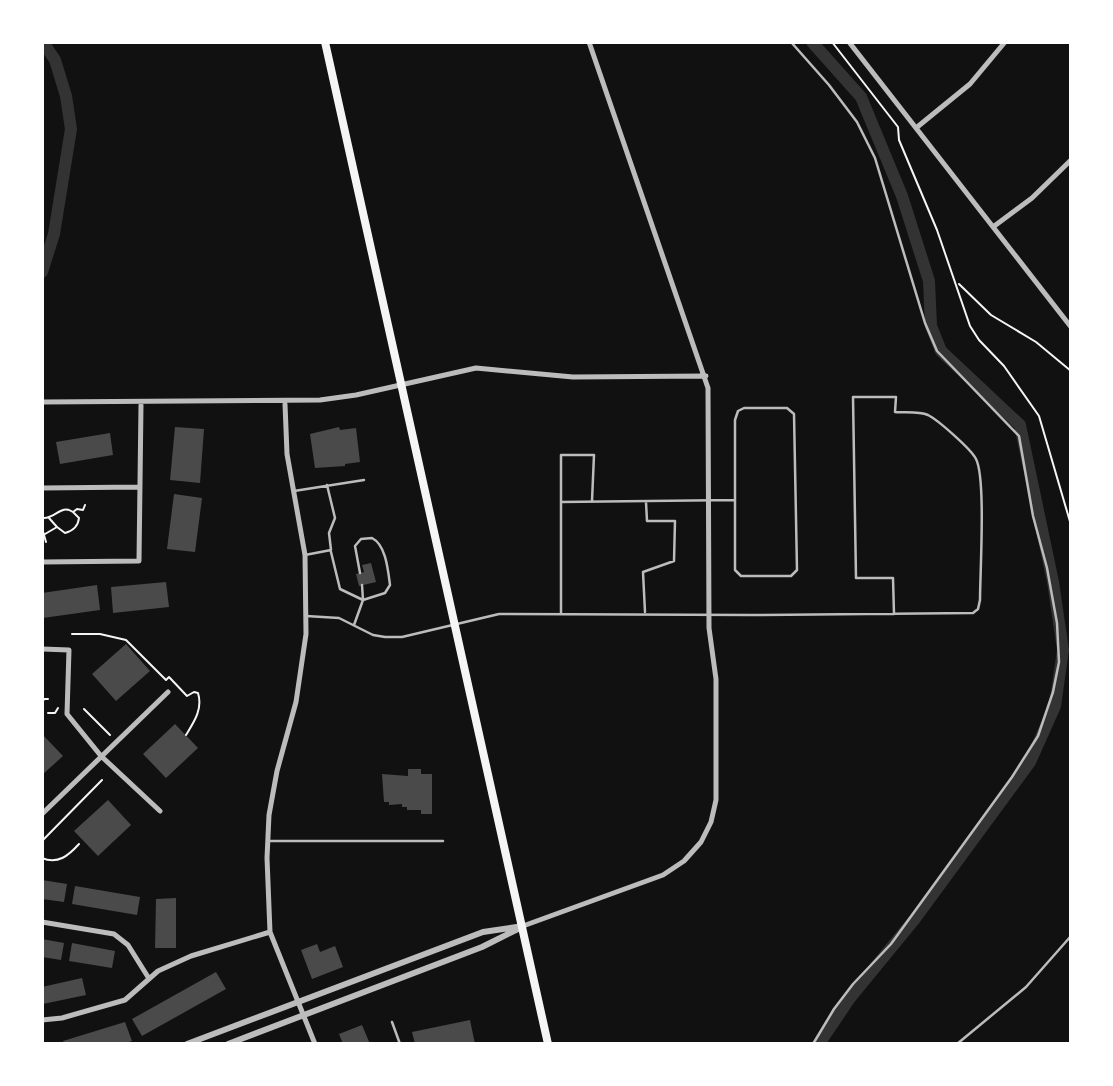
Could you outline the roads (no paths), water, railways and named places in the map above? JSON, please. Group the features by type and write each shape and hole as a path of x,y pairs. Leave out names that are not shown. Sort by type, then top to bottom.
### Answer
{"main road":[{"path":"325,42 548,1044"}],"street":[{"path":"228,1044 497,941 523,926 663,875 684,861 701,842 711,822 717,788 716,679 709,613 708,388 589,42"},
{"path":"849,42 1071,327"},
{"path":"916,128 970,84 1005,42"},
{"path":"993,227 1041,191 1071,160"},
{"path":"42,402 320,400 356,396 457,371 485,368 573,377 706,376"},
{"path":"285,404 288,454 305,555 306,634 296,702 277,771 269,815 270,932 315,1044"},
{"path":"42,562 139,561 141,405"},
{"path":"42,488 140,487"},
{"path":"42,649 69,650 67,714 101,756 160,811"},
{"path":"42,814 168,692"},
{"path":"42,922 114,934 128,945 148,977"},
{"path":"187,1044 483,932 523,926"},
{"path":"42,1020 125,1000 148,977 191,956 270,932"}],"lane":[{"path":"791,42 857,122 875,158 925,323 937,351 1018,436 1055,612 1059,662 1053,692 1038,736 1012,777 891,944 853,984 834,1009 813,1044"},
{"path":"306,616 340,618 373,635 402,637 499,614 751,615 894,614 973,613 978,609 979,470 976,459 966,447 927,415 895,412 896,397 853,397 856,578 892,578 894,614"},
{"path":"744,408 787,408 794,414 797,570 791,576 741,576 735,570 735,500 735,420 738,411 744,408"},
{"path":"561,614 562,455 594,455 592,502"},
{"path":"294,491 364,480"},
{"path":"327,485 335,519 328,533 340,589 363,600 385,593 390,585 382,548 376,539 365,538 355,546 360,573"},
{"path":"561,502 735,500"},
{"path":"645,613 643,572 674,561 675,521 647,521 646,502"},
{"path":"305,555 331,550"},
{"path":"354,625 363,600 362,585"},
{"path":"268,841 443,841"},
{"path":"957,1044 1026,987 1071,936"},
{"path":"392,1022 400,1044"}],"waterway":[{"path":"42,272 54,234 71,129 66,96 55,60 43,42"},
{"path":"812,42 861,97 902,196 929,281 931,326 941,351 1020,425 1053,582 1063,650 1055,706 1030,762 914,920 850,998 819,1044"}]}
